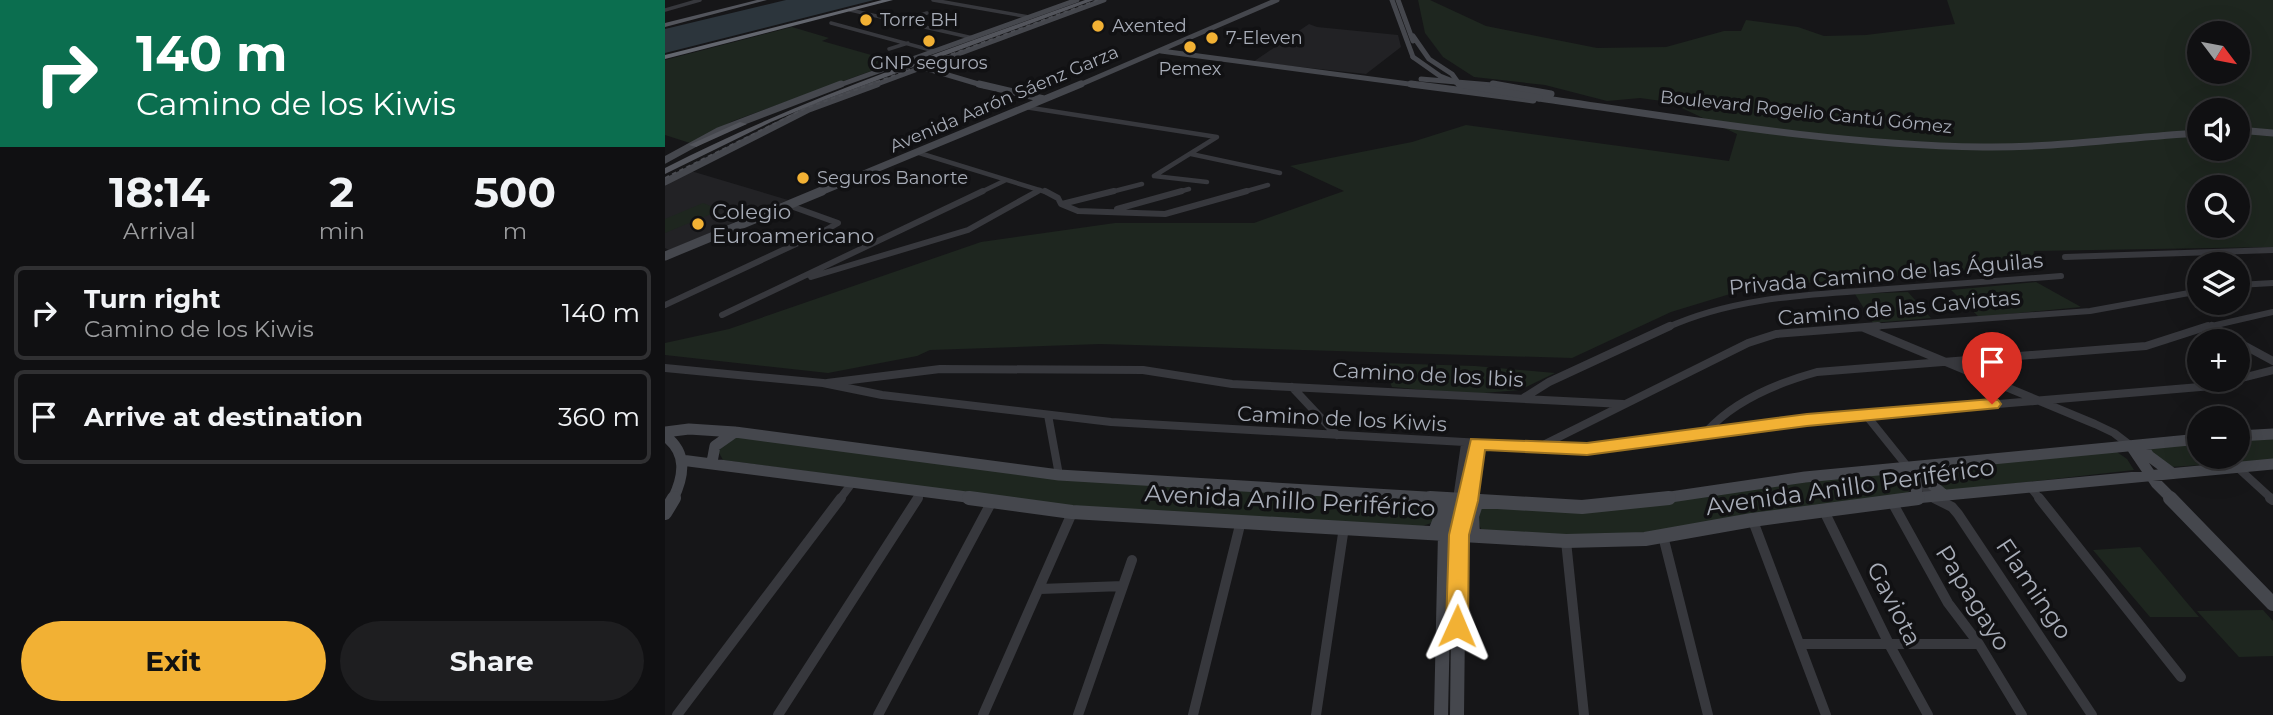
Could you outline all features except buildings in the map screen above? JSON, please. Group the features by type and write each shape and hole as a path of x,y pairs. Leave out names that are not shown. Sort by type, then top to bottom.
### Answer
{"highway":[{"path":"665,56 879,0"},
{"path":"665,56 890,0"}],"main road":[{"path":"665,23 745,0"},
{"path":"665,23 764,0"},
{"path":"665,163 718,131 773,108 1080,0"},
{"path":"693,145 729,129 1080,0"},
{"path":"665,171 765,122 910,64 1091,0"},
{"path":"665,182 809,109 1104,0"},
{"name":"Avenida Aarón Sáenz Garza","path":"665,254 1275,0"},
{"path":"1386,0 1415,57"},
{"path":"1392,0 1397,19"},
{"path":"1398,0 1413,36 1429,59 1451,74 1462,86 1454,89"},
{"path":"1405,0 1407,20"},
{"path":"1413,36 1415,57"},
{"name":"Boulevard Rogelio Cantú Gómez","path":"1157,51 1324,72 1526,89 1579,103"},
{"name":"Boulevard Rogelio Cantú Gómez","path":"1415,57 1430,71 1457,82 1579,103 1833,137 1924,145 2050,146 2187,132"},
{"path":"910,64 1007,92 1042,99"},
{"name":"Boulevard Rogelio Cantú Gómez","path":"1415,81 1454,89 1579,103"},
{"name":"Avenida Aarón Sáenz Garza","path":"665,254 1042,99"},
{"path":"665,163 774,114"},
{"path":"2250,133 2273,134"},
{"name":"Avenida Anillo Periférico","path":"665,434 689,429 735,432 1059,475 1572,507 1605,506 1805,477 2187,440"},
{"path":"712,462 715,446 735,432"},
{"path":"665,434 676,444 683,474 681,484 665,513"},
{"path":"2250,435 2273,434"},
{"path":"2137,446 2172,472"},
{"path":"2137,446 2147,475"},
{"path":"2113,447 2135,461 2273,604"},
{"name":"Avenida Anillo Periférico","path":"681,460 712,462 991,503 1072,512 1566,541 1624,541 1752,520 1938,495 2211,469"},
{"name":"Avenida Anillo Periférico","path":"2250,466 2273,464"},
{"path":"1925,467 1927,480 1938,495"},
{"path":"1904,469 1916,483 1917,498"},
{"path":"1439,499 1442,514 1453,534 1457,715"},
{"path":"1453,534 1472,516 1467,501"},
{"path":"1441,715 1453,534 1467,501"}],"street":[{"path":"665,10 700,0"},
{"path":"933,0 1029,18"},
{"path":"850,10 972,38"},
{"path":"900,21 927,13"},
{"path":"831,23 934,51"},
{"path":"889,49 909,43"},
{"path":"1025,107 1217,136 1154,177 1207,182"},
{"path":"914,152 1040,190 1078,211 1165,214 1268,185"},
{"path":"1191,154 1280,173"},
{"path":"722,315 1007,180"},
{"path":"1061,204 1142,184"},
{"path":"1110,212 1189,189"},
{"path":"797,281 968,229 1040,190"},
{"path":"788,205 838,223 819,234"},
{"path":"665,304 798,243"},
{"path":"2065,257 2273,250"},
{"path":"832,263 832,268 839,270"},
{"name":"Privada Camino de las Águilas","path":"1525,397 1549,382 1688,318 1739,303 1790,296 2061,276"},
{"path":"2250,284 2273,283"},
{"name":"Camino de las Gaviotas","path":"1541,447 1623,404 1764,337 1818,329 2090,310 2187,293"},
{"path":"1707,431 1732,410 1801,376 1944,361 2146,346 2210,326 2273,312"},
{"path":"2210,326 2216,329"},
{"path":"1861,327 2039,400 2137,446"},
{"path":"2250,348 2273,361"},
{"name":"Camino de los Kiwis","path":"665,368 823,383 882,395 1191,429 1465,444 1595,448 1707,431 2187,388"},
{"name":"Camino de los Kiwis","path":"823,383 940,369 984,368 1143,370 1232,384"},
{"name":"Camino de los Kiwis","path":"2250,376 2273,370"},
{"name":"Camino de los Ibis","path":"1232,384 1623,404"},
{"path":"1292,387 1337,436"},
{"path":"1048,415 1059,475"},
{"name":"Flamingo","path":"1866,415 1904,469 1958,514 2092,715"},
{"path":"1465,444 1467,501"},
{"path":"1467,501 1477,444"},
{"path":"2239,469 2273,500"},
{"path":"677,715 852,483"},
{"path":"2030,486 2181,677"},
{"path":"778,715 921,493"},
{"name":"Papagayo","path":"1892,501 1948,603 1979,644 2022,715"},
{"path":"877,715 991,503"},
{"name":"Gaviota","path":"1824,511 1889,644 1928,715"},
{"path":"983,715 1072,512"},
{"path":"1193,715 1241,520"},
{"path":"1752,520 1826,715"},
{"path":"1316,715 1344,527"},
{"path":"1663,536 1708,715"},
{"path":"1566,541 1584,715"},
{"path":"1078,715 1132,561"},
{"path":"1040,589 1123,586"},
{"path":"1800,644 1979,644"}],"shaded area":[{"path":"786,0 874,0 665,53 665,29"},
{"path":"1418,0 1430,0 1486,26 1597,48 1666,47 1724,31 1741,31 1746,20 1798,27 1824,36 1866,35 1955,24 1947,0 2273,0 2273,247 2034,251 2032,266 1753,287 1671,312 1572,358 1100,344 930,350 917,356 828,373 665,355 665,343 729,329 981,242 1115,223 1254,223 1344,191 1290,166 1412,142 1466,125 1729,161 1737,134 1669,102 1640,98 1607,101 1545,85 1474,77 1443,57 1425,33"},
{"path":"1309,24 1398,35 1401,47 1366,74 1253,62"},
{"path":"792,27 829,38 822,41 896,62 733,121 690,143 665,135 665,60"},
{"name":"Colegio Euroamericano","path":"691,171 788,200 669,250 665,248 665,185"},
{"path":"703,203 721,210 665,233 665,219"},
{"path":"2036,282 2081,307 1979,317 1951,290"},
{"path":"1908,292 1931,318 1873,323 1855,294"},
{"path":"1381,363 1475,366 1555,373 1520,390 1472,394 1392,387"},
{"path":"734,435 1041,477 1425,501 1437,511 1434,522 1420,527 1082,508 723,460 718,451"},
{"path":"2273,437 2273,460 2250,462 2250,439"},
{"path":"2187,444 2187,466 2172,467 2164,464 2148,448"},
{"path":"2117,452 2127,459 2134,470 1947,491 1932,476 1932,469"},
{"path":"1893,472 1909,484 1911,488 1907,494 1623,537 1482,531 1478,522 1480,508 1595,512 1770,485"},
{"path":"2140,547 2199,617 2150,617 2093,550"},
{"path":"2263,610 2273,621 2273,656 2239,657 2197,611"}],"railway":[{"path":"665,178 804,109 1098,0"}],"place":[{"name":"Torre BH","path":"866,20"},
{"name":"Axented","path":"1098,26"},
{"name":"7-Eleven","path":"1212,38"},
{"name":"GNP seguros","path":"929,41"},
{"name":"Pemex","path":"1190,47"},
{"name":"Seguros Banorte","path":"803,178"},
{"name":"Colegio Euroamericano","path":"698,224"}],"route":[{"path":"1457,626 1459,535 1468,501 1477,444 1587,449 1707,431 1992,404"}]}
